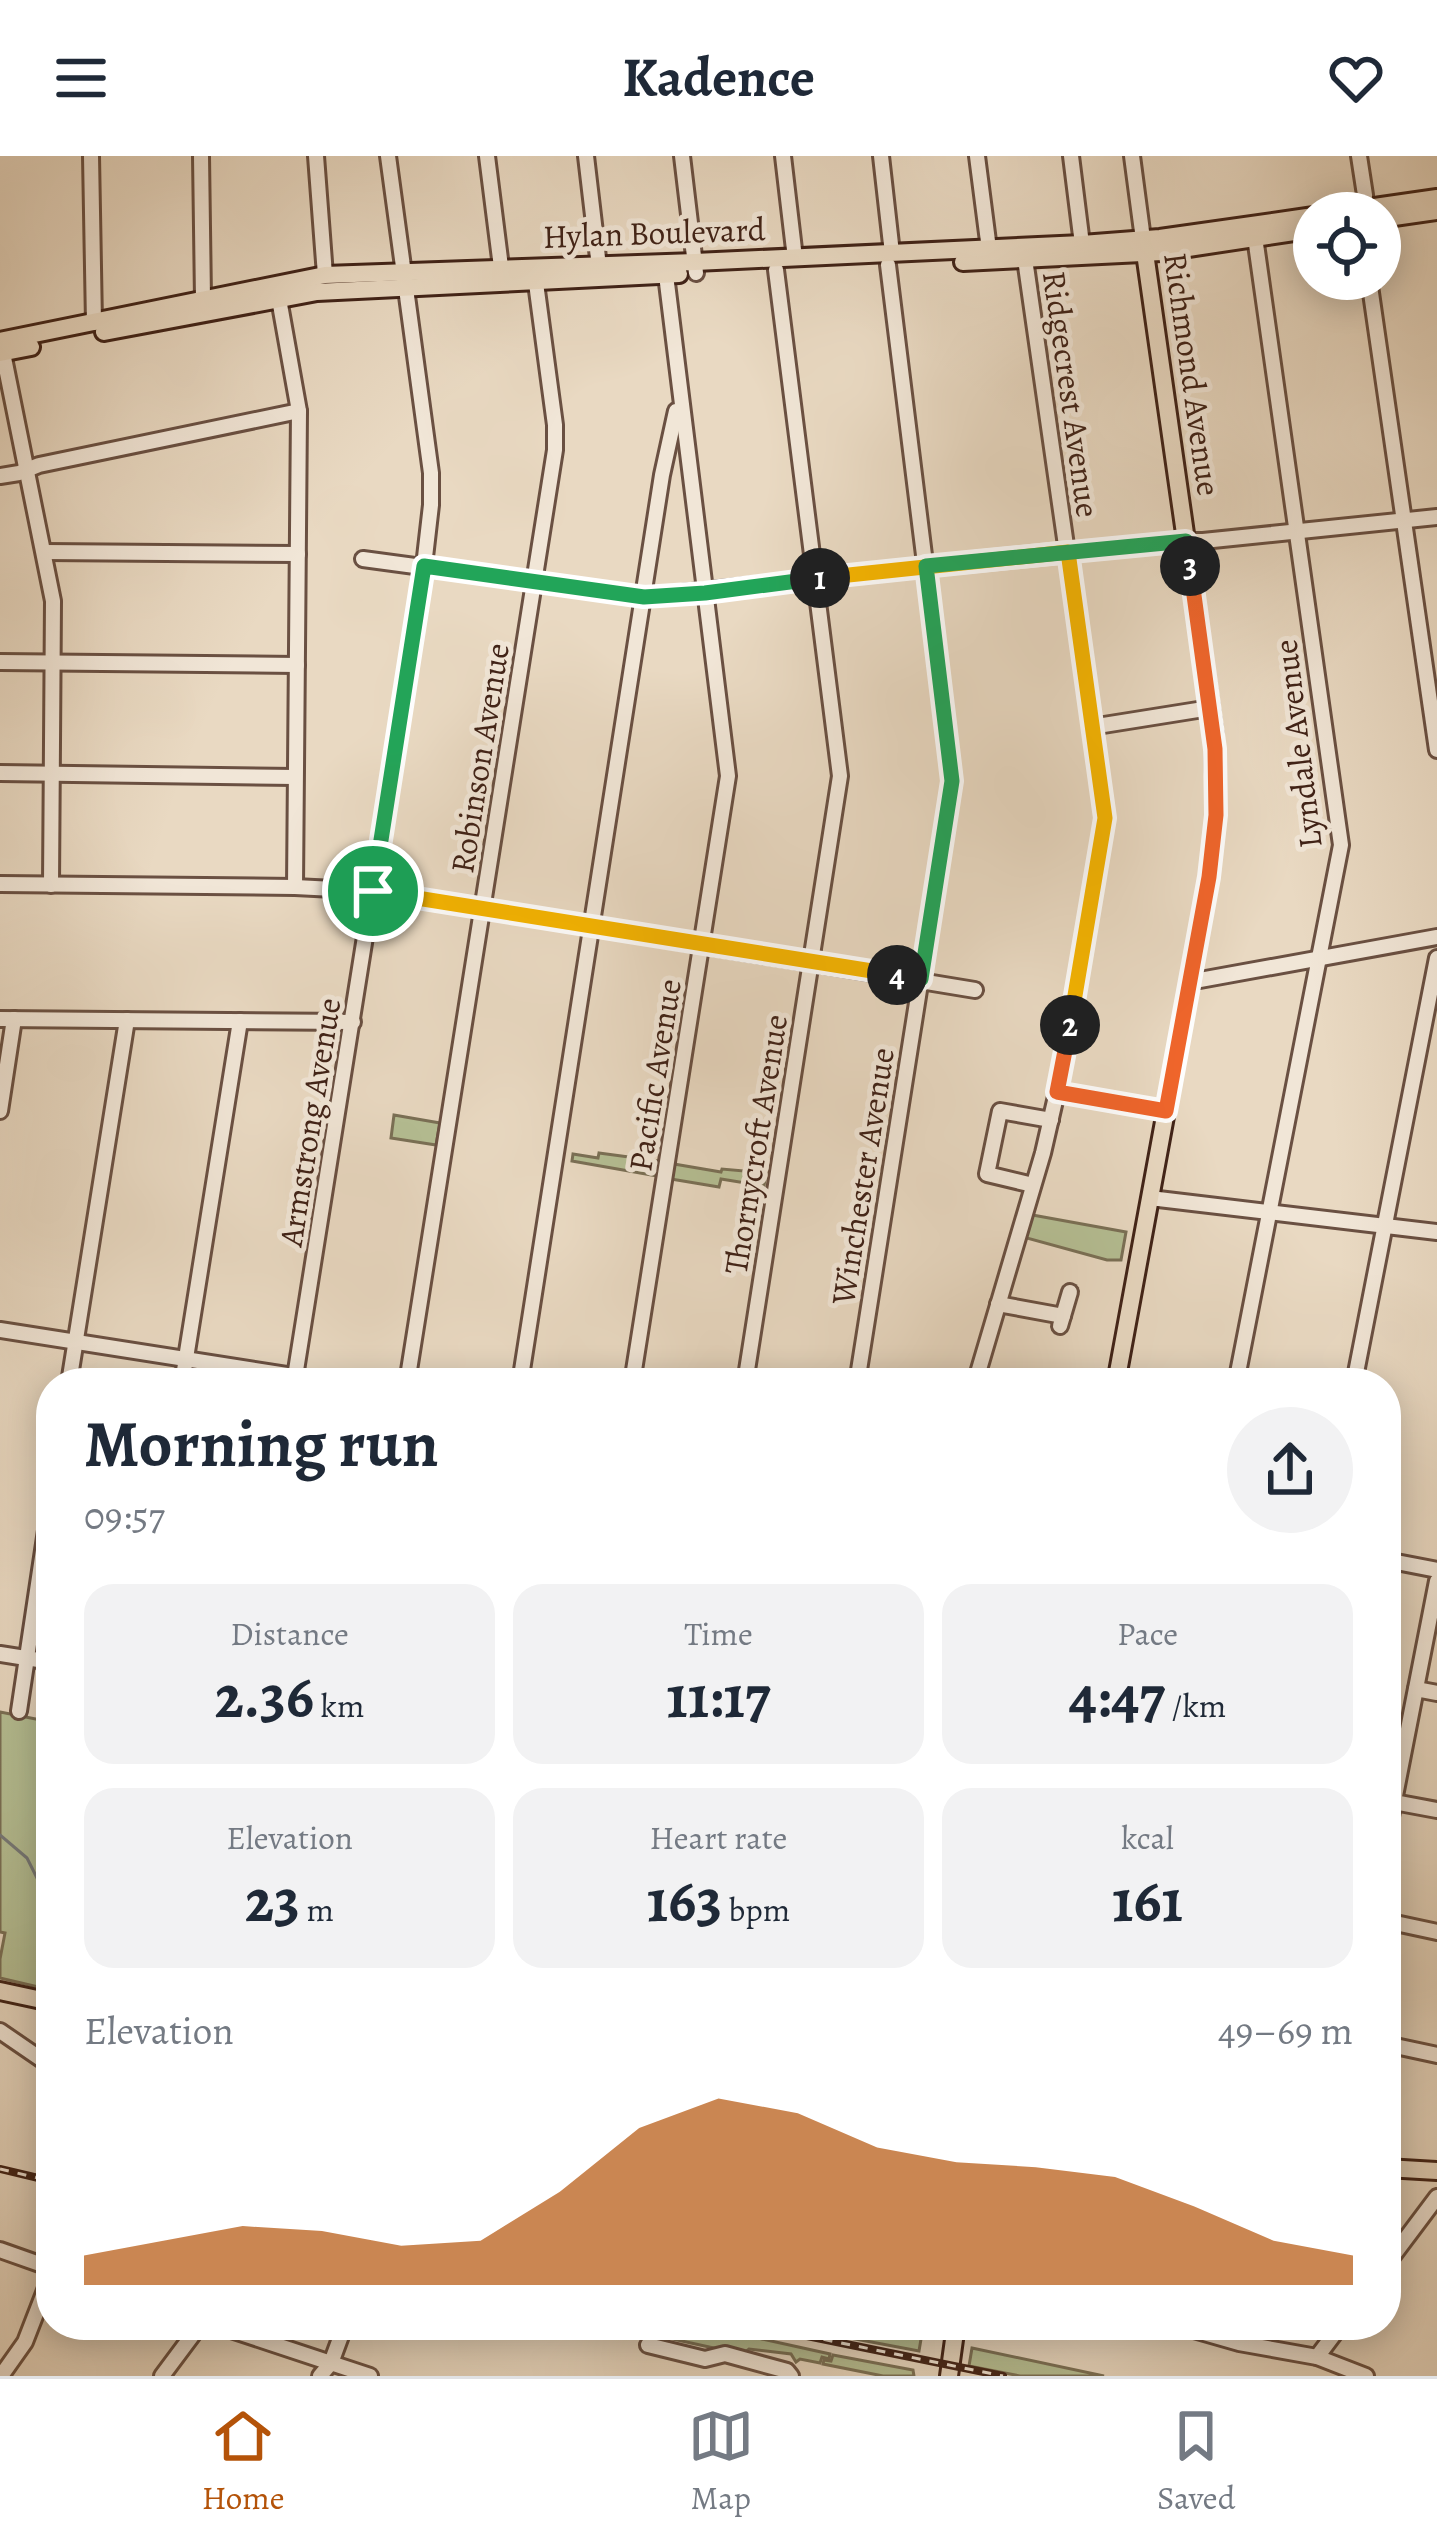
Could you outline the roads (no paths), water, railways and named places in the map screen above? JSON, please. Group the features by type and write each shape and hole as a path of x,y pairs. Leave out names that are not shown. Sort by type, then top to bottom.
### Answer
{"main road":[{"path":"1401,207 1437,198"},
{"path":"1401,213 1437,211"},
{"name":"Hylan Boulevard","path":"1,349 316,292 501,267 666,274 695,268 776,270 989,249 1144,246 1293,219"},
{"name":"Hylan Boulevard","path":"1,349 94,322 325,275 536,283 600,272 795,258 1025,259 1293,232"},
{"name":"Richmond Avenue","path":"1119,1368 1209,877 1216,815 1210,708 1144,246"},
{"path":"0,1991 36,1999"},
{"path":"1401,2169 1437,2171"},
{"path":"950,2376 954,2340"}],"street":[{"path":"92,156 94,322"},
{"path":"201,156 203,298"},
{"path":"316,156 325,275"},
{"name":"Armstrong Avenue","path":"297,1368 424,566 432,483 388,156"},
{"path":"487,156 501,267"},
{"path":"586,156 600,272"},
{"path":"682,156 695,268"},
{"path":"783,156 795,258"},
{"name":"Winchester Avenue","path":"859,1368 952,781 880,156"},
{"path":"977,156 989,249"},
{"path":"1072,156 1082,244"},
{"name":"Richmond Avenue","path":"1132,156 1144,246"},
{"path":"1359,156 1366,192"},
{"name":"Lyndale Avenue","path":"1239,1368 1341,840 1255,237"},
{"name":"Ridgecrest Avenue","path":"979,1368 1051,1120 1105,818 1025,259"},
{"name":"Thornycroft Avenue","path":"747,1368 840,776 776,270"},
{"name":"Pacific Avenue","path":"634,1368 728,776 666,274"},
{"name":"Robinson Avenue","path":"409,1368 555,442 536,283"},
{"path":"279,299 299,411 295,887"},
{"path":"1372,300 1437,750"},
{"path":"1,349 53,602 51,885"},
{"path":"522,1368 662,475 679,396"},
{"path":"0,476 299,411"},
{"path":"662,475 690,478"},
{"path":"363,559 644,597 1437,517"},
{"path":"45,552 298,554"},
{"path":"0,662 297,665"},
{"path":"1091,727 1210,708"},
{"path":"0,773 296,777"},
{"path":"0,884 373,891 975,990"},
{"path":"1190,982 1437,937"},
{"path":"1357,1368 1437,958"},
{"path":"0,1111 7,1019 353,1022"},
{"path":"72,1368 127,1020"},
{"path":"184,1368 240,1021"},
{"path":"1057,1092 1166,1111"},
{"path":"1033,1185 987,1174 1002,1103 1051,1120"},
{"path":"1150,1198 1437,1232"},
{"path":"998,1304 1061,1321 1070,1292"},
{"path":"0,1330 233,1368"},
{"path":"1401,1563 1437,1570"},
{"path":"1401,1766 1437,1581"},
{"path":"19,1711 36,1594"},
{"path":"0,1654 36,1660"},
{"path":"1416,1689 1437,1693"},
{"path":"1401,1803 1437,1810"},
{"path":"1401,1924 1437,1932"},
{"path":"0,2031 36,2056"},
{"path":"1401,2047 1437,2055"},
{"path":"1401,2245 1437,2198"},
{"path":"0,2250 36,2265"},
{"path":"1,2376 26,2342 36,2314"},
{"path":"162,2376 189,2340"},
{"path":"261,2340 370,2376"},
{"path":"320,2376 339,2340"},
{"path":"1233,2340 1317,2357 1366,2376"},
{"path":"1317,2357 1330,2340"},
{"path":"648,2344 705,2360 719,2354 739,2357 791,2376"}],"waterway":[{"path":"0,1835 27,1858 36,1876"}],"railway":[{"path":"0,2169 36,2177"},
{"path":"827,2340 1003,2376"}]}
